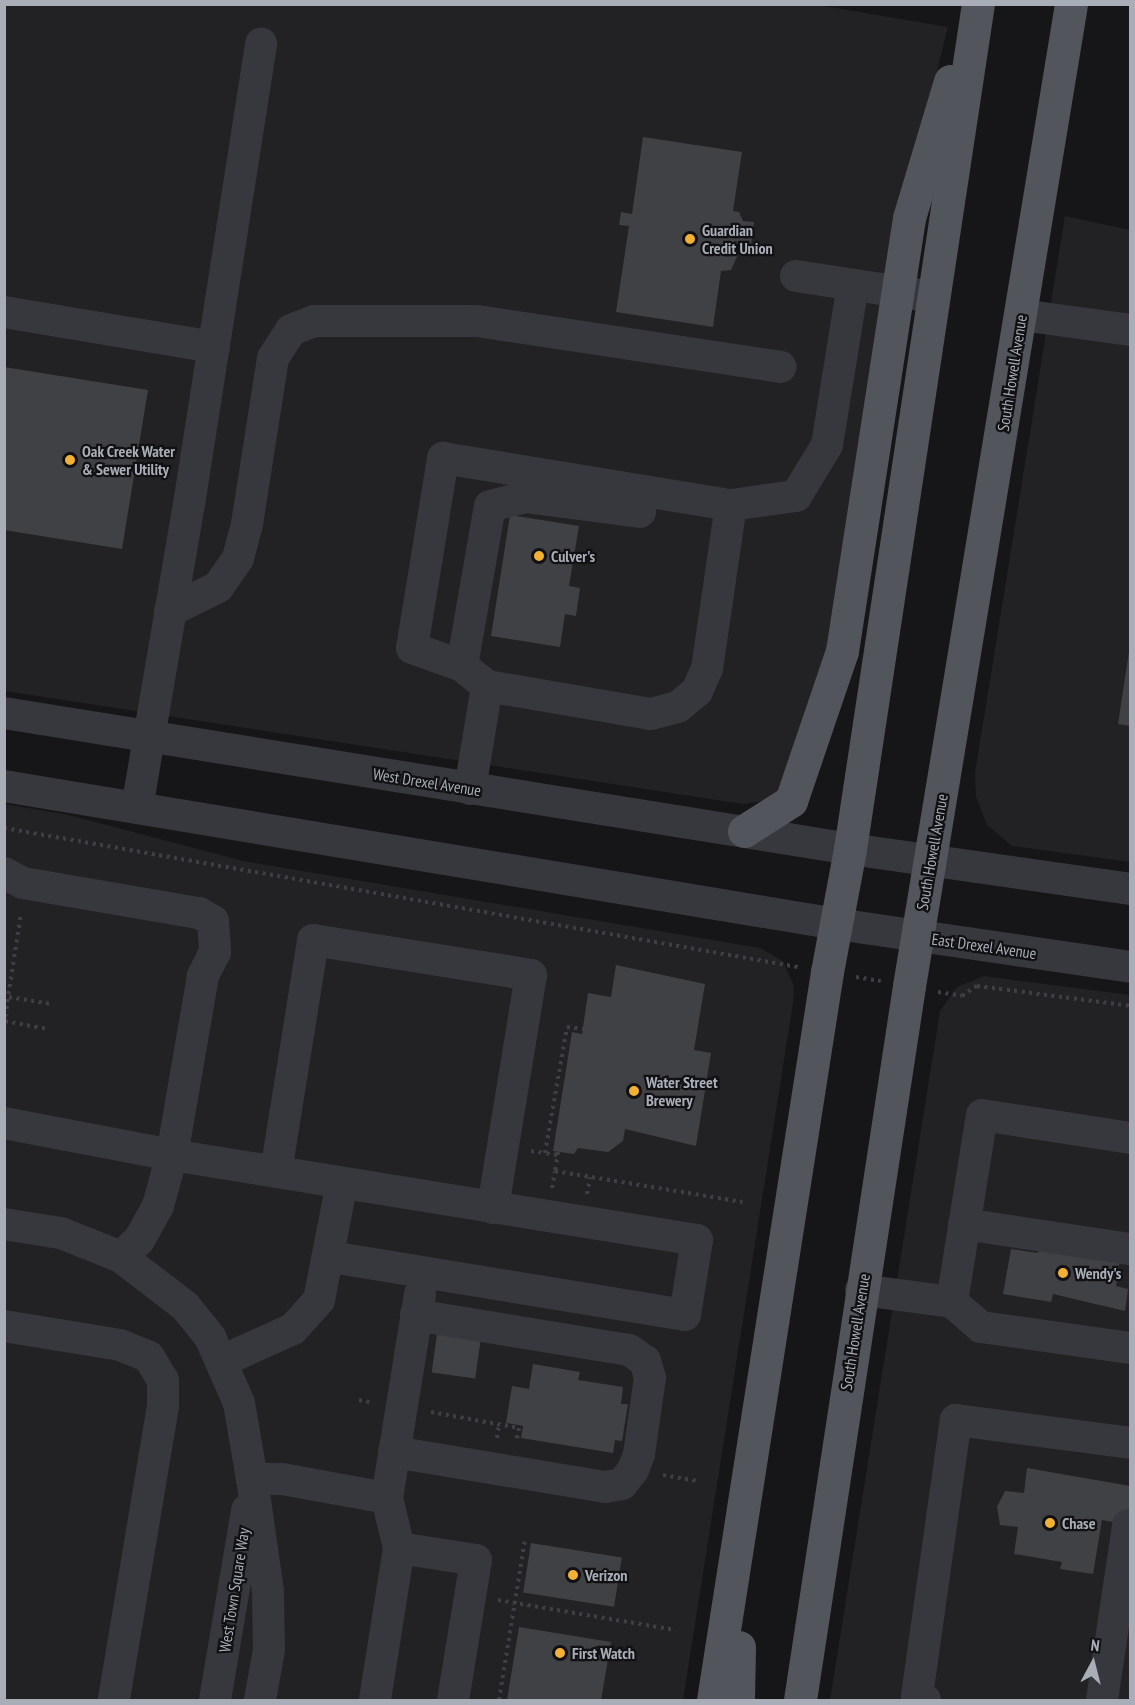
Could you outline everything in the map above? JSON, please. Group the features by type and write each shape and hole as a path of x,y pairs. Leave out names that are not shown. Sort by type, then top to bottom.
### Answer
{"main road":[{"path":"744,831 790,801 842,651 909,218 972,4"},
{"path":"713,1701 741,1534 827,972 850,849 978,4"},
{"name":"South Howell Avenue","path":"800,1701 909,986 1071,4"},
{"path":"738,1701 741,1534"}],"street":[{"path":"137,808 214,347 261,44"},
{"path":"796,276 934,297"},
{"path":"731,505 707,669 697,691 678,707 651,714 487,686 462,666 412,648 443,458 731,505 796,496 827,445 854,285"},
{"path":"4,312 214,347"},
{"path":"1021,315 1131,330"},
{"path":"170,611 218,587 238,558 247,524 273,358 291,330 314,321 477,321 781,367"},
{"path":"462,666 490,506 525,497 640,512"},
{"path":"470,789 487,686"},
{"name":"West Drexel Avenue","path":"4,713 850,849"},
{"path":"4,786 837,924"},
{"path":"850,849 1131,889"},
{"path":"4,873 23,884 199,913 213,921 215,952 203,976 172,1155 158,1206 139,1240 121,1257"},
{"name":"East Drexel Avenue","path":"837,924 1131,967"},
{"path":"276,1172 313,940 531,975 493,1208"},
{"path":"952,1302 982,1115 1131,1138"},
{"path":"4,1123 172,1155 697,1240 685,1315 330,1257"},
{"path":"222,1361 293,1329 319,1300 330,1257 342,1183"},
{"name":"West Town Square Way","path":"4,1224 60,1233 121,1257 185,1306 210,1337 239,1403 268,1592 268,1650 260,1701"},
{"path":"964,1224 1131,1249"},
{"path":"375,1701 399,1548 387,1498 423,1272"},
{"path":"861,1290 1131,1325"},
{"path":"952,1302 981,1327 1131,1348"},
{"path":"394,1452 604,1487 622,1484 633,1470 650,1378 645,1361 629,1350 416,1315"},
{"path":"4,1326 120,1345 149,1357 163,1380 163,1406 114,1701"},
{"path":"925,1701 917,1696 956,1420 1131,1443"},
{"path":"252,1479 282,1479 387,1498"},
{"name":"West Town Square Way","path":"215,1701 252,1479"},
{"path":"1102,1701 1128,1525"},
{"path":"399,1548 476,1560 453,1701"}],"path":[{"path":"4,828 962,996 977,986 1131,1006"},
{"path":"13,912 22,913 5,1023 47,1029"},
{"path":"9,997 51,1004"},
{"path":"582,1029 567,1027 545,1153 557,1154 555,1171 742,1202"},
{"path":"655,1474 698,1481"},
{"path":"499,1701 525,1540"},
{"path":"515,1603 675,1630"}],"shaded area":[{"path":"812,4 948,27 902,207 836,645 779,791 764,801 743,804 5,691 4,5"},
{"path":"1065,216 1130,230 1130,862 1012,846 987,825 976,797 975,773"},
{"path":"4,804 69,815 243,861 760,948 783,961 794,986 793,1003 683,1700 5,1700"},
{"path":"984,976 1130,995 1130,1700 830,1700 940,1011 957,987"}],"building":[{"name":"Guardian Credit Union","path":"643,137 742,152 733,211 739,212 743,221 754,222 750,254 739,252 731,270 721,271 713,327 616,312 629,226 619,225 621,212 632,214"},
{"name":"Oak Creek Water & Sewer Utility","path":"4,367 148,390 122,549 4,530"},
{"name":"Culver's","path":"510,515 579,526 569,586 580,588 576,616 565,614 560,647 491,636"},
{"path":"1130,653 1130,726 1118,724"},
{"name":"Water Street Brewery","path":"616,965 705,984 694,1050 711,1053 696,1146 625,1129 623,1141 608,1152 578,1148 574,1154 553,1151 572,1032 582,1034 588,993 611,997"},
{"name":"Wendy's","path":"1039,1247 1120,1259 1116,1286 1128,1289 1125,1311 1053,1294 1051,1302 1003,1294 1011,1249 1038,1253"},
{"path":"439,1320 483,1326 475,1379 432,1372"},
{"path":"533,1364 580,1372 578,1380 623,1387 621,1404 628,1404 622,1441 615,1440 613,1453 521,1438 523,1426 506,1423 512,1386 529,1389"},
{"name":"Chase","path":"1027,1468 1130,1486 1130,1525 1102,1520 1093,1574 1060,1569 1062,1562 1014,1554 1018,1527 1000,1525 997,1507 1005,1491 1024,1493"},
{"name":"Verizon","path":"531,1543 622,1557 614,1607 523,1592"},
{"path":"519,1627 611,1642 601,1700 507,1700"}],"place":[{"name":"Guardian Credit Union","path":"690,239"},
{"name":"Oak Creek Water & Sewer Utility","path":"70,460"},
{"name":"Culver's","path":"539,556"},
{"name":"Water Street Brewery","path":"634,1091"},
{"name":"Wendy's","path":"1063,1273"},
{"name":"Chase","path":"1050,1523"},
{"name":"Verizon","path":"573,1575"},
{"name":"First Watch","path":"560,1653"}]}
